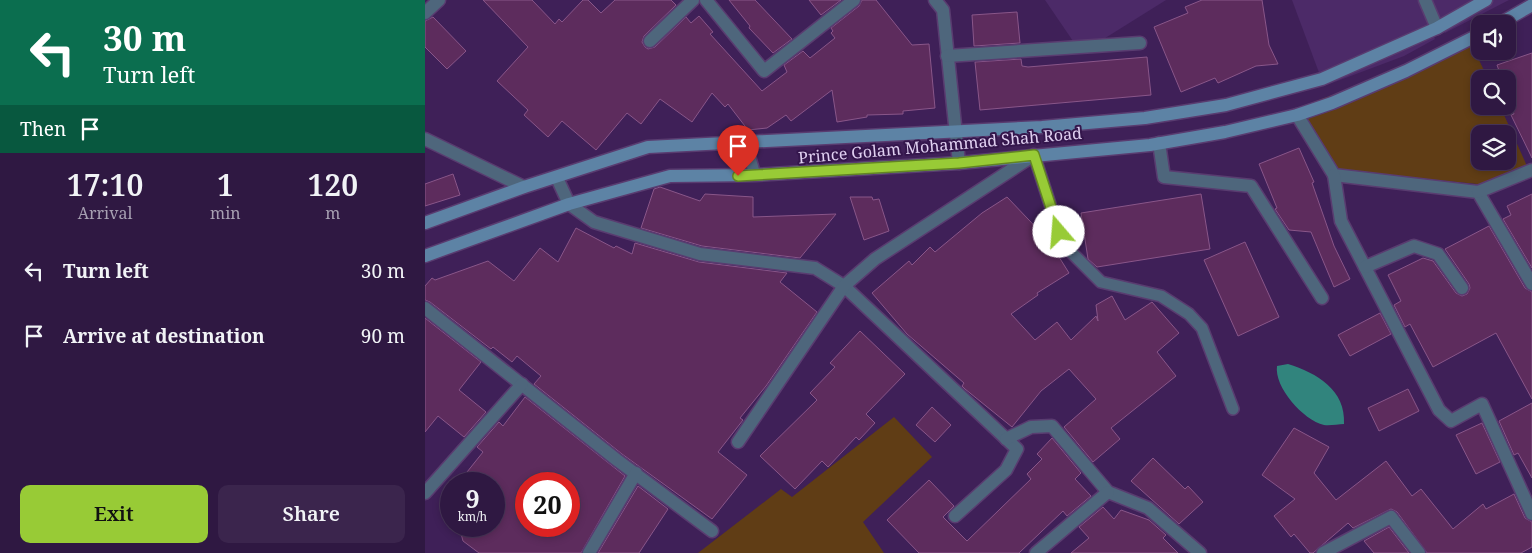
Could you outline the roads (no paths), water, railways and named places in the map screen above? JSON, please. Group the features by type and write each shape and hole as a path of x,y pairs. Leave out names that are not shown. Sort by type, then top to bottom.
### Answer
{"street":[{"path":"425,13 439,0"},
{"path":"706,0 764,71 854,0"},
{"path":"935,0 943,10 959,163"},
{"path":"1425,0 1437,28"},
{"path":"425,223 524,187 557,178 648,147 1042,127 1145,118 1226,105 1322,79 1437,28 1487,0"},
{"path":"650,41 687,2"},
{"path":"1515,15 1532,5"},
{"name":"Prince Golam Mohammad Shah Road","path":"425,256 569,204 670,176 755,176 959,163 1159,143 1225,132 1297,115 1332,103 1407,71 1471,39"},
{"path":"947,56 1141,43"},
{"path":"1297,115 1334,176 1341,221 1439,410 1451,421 1482,404 1532,514"},
{"path":"425,139 524,187"},
{"path":"1159,143 1164,177 1251,186 1322,298"},
{"path":"738,442 844,286 875,259 1034,155"},
{"path":"1334,176 1478,192 1532,170"},
{"path":"557,178 569,204 594,222 700,254 815,268 844,286 1017,449 1006,470 955,516"},
{"path":"1478,192 1532,284"},
{"path":"1365,267 1413,246 1438,254 1462,288"},
{"path":"425,308 712,531"},
{"path":"425,494 522,384"},
{"path":"1006,438 1031,427 1052,426 1108,492 1148,508 1200,553"},
{"path":"589,553 636,473"},
{"path":"1036,553 1108,492"},
{"path":"1323,553 1391,517 1419,553"}],"lane":[{"path":"745,141 755,176"},
{"path":"1034,155 1059,232 1069,250 1101,282 1161,296 1189,314 1202,328 1233,409"}]}
